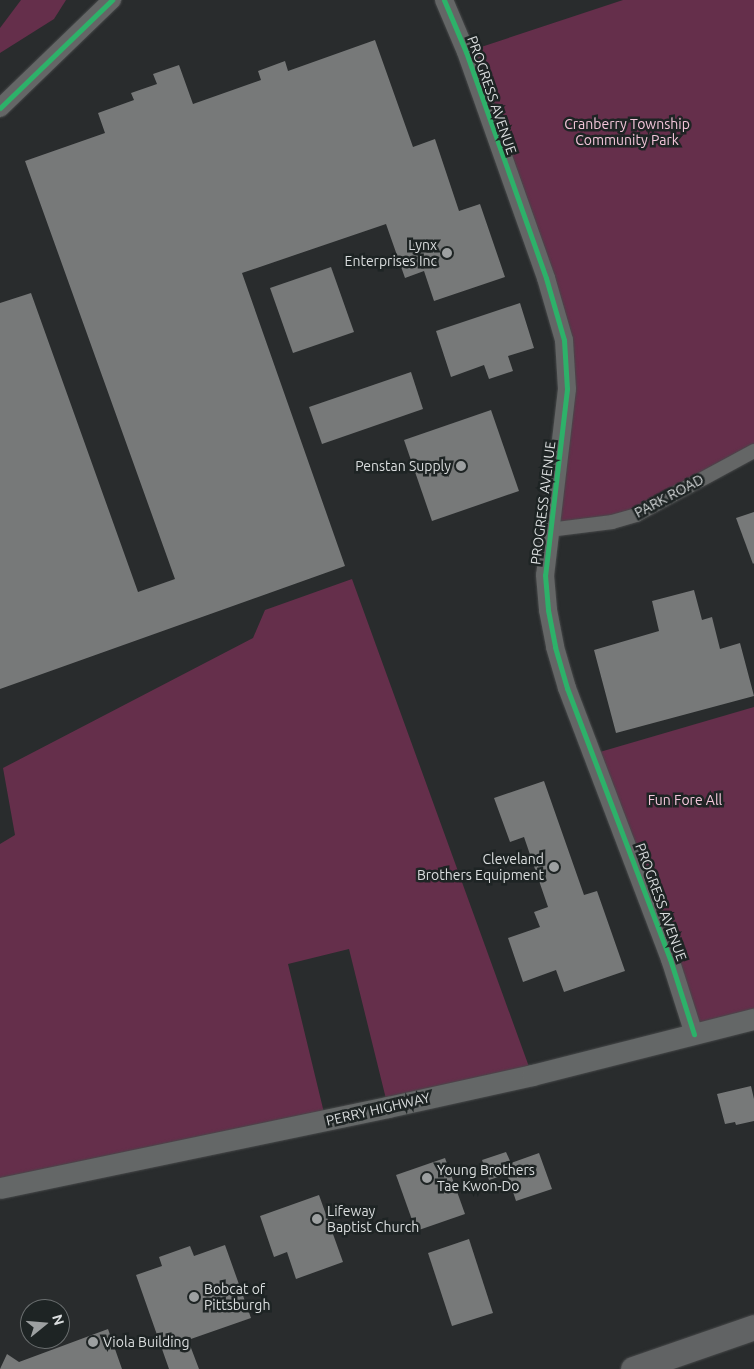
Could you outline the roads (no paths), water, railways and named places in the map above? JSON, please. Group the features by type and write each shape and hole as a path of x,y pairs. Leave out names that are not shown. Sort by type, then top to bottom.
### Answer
{"highway":[{"path":"633,1369 754,1327"}],"main road":[{"name":"PERRY HIGHWAY","path":"0,1188 326,1121 532,1075 754,1019"}],"street":[{"path":"0,108 112,0"},
{"name":"PROGRESS AVENUE","path":"444,0 466,52 546,278 564,340 566,398 549,530 546,592 550,628 559,661 670,959 694,1034"},
{"name":"PARK ROAD","path":"549,530 612,522 636,515 754,451"}],"place":[{"name":"Lynx Enterprises Inc","path":"447,253"},
{"name":"Penstan Supply","path":"461,466"},
{"name":"Cleveland Brothers Equipment","path":"554,867"},
{"name":"Young Brothers Tae Kwon-Do","path":"427,1178"},
{"name":"Lifeway Baptist Church","path":"317,1219"},
{"name":"Bobcat of Pittsburgh","path":"194,1297"},
{"name":"Viola Building","path":"93,1342"}],"park label":[{"name":"Cranberry Township Community Park","path":"627,132"},
{"name":"Fun Fore All","path":"685,800"}]}
